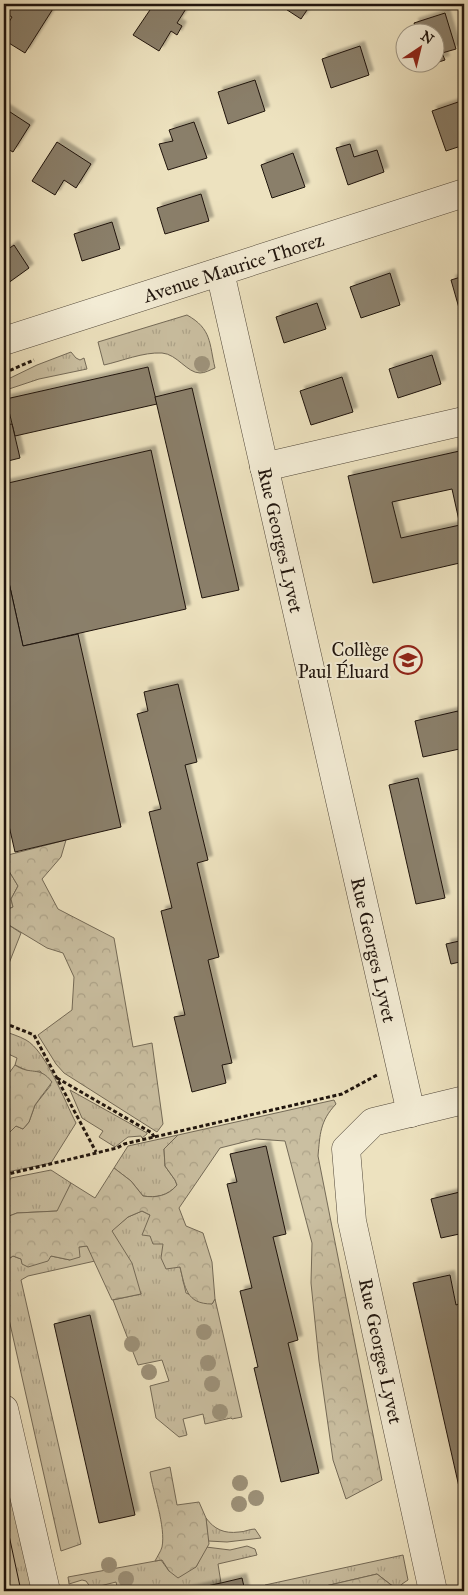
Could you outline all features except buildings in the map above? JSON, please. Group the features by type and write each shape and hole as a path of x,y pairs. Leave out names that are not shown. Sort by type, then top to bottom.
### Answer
{"street":[{"name":"Avenue Maurice Thorez","path":"4,341 464,193"},
{"name":"Rue Georges Lyvet","path":"220,272 411,1113 373,1122 346,1149 352,1221 433,1591"},
{"path":"264,467 464,421"},
{"path":"411,1113 464,1100"},
{"path":"4,1409 46,1591"}],"path":[{"path":"4,1023 34,1035 96,1152"},
{"path":"4,1175 117,1148 124,1144 154,1136 342,1094 400,1063"},
{"path":"56,1077 152,1132 154,1136"}],"green space":[{"path":"187,315 195,320 205,331 215,368 200,373 195,372 167,354 162,353 140,355 104,365 98,342"},
{"path":"71,352 80,360 84,358 87,369 39,379 6,390 4,381 37,365"},
{"path":"66,840 61,857 42,879 58,909 114,938 133,1047 152,1043 163,1124 157,1132 64,1073 56,1064 38,1035 72,1010 74,977 63,953 47,948 4,922 4,911 13,907 11,899 18,886 6,866 8,855"},
{"path":"9,871 18,886 11,899 13,907 4,911 4,872"},
{"path":"4,922 21,933 4,976"},
{"path":"4,1031 26,1040 41,1055 76,1123 51,1163 7,1172 4,1170 4,1138 16,1126 23,1129 29,1122 35,1105 51,1085 40,1071 30,1072 15,1065 17,1058 4,1052"},
{"path":"15,1065 26,1070 39,1072 52,1082 35,1105 29,1122 23,1129 16,1126 4,1138 4,1080"},
{"path":"70,1090 147,1134 142,1138 141,1136 128,1137 115,1147 99,1137 103,1131 82,1118"},
{"path":"334,1100 336,1104 327,1116 322,1128 318,1156 382,1480 346,1499 333,1460 319,1361 311,1283 312,1243 285,1141 256,1139 220,1148 179,1208 186,1226 203,1233 212,1262 215,1299 212,1304 203,1303 192,1298 185,1287 180,1267 166,1269 161,1258 163,1244 153,1244 150,1236 142,1235 150,1215 142,1211 128,1217 112,1231 132,1263 141,1294 112,1300 87,1246 79,1247 80,1257 70,1260 51,1256 48,1261 28,1267 22,1264 21,1259 13,1256 4,1262 4,1218 17,1213 57,1211 71,1183 95,1198 114,1168 131,1181 143,1196 153,1197 162,1195 170,1192 177,1185 165,1166 164,1149 178,1135"},
{"path":"178,1135 164,1149 165,1166 177,1185 166,1194 153,1197 143,1196 131,1181 114,1168 128,1146"},
{"path":"51,1170 71,1183 58,1211 17,1213 4,1218 4,1189 11,1178"},
{"path":"142,1211 150,1215 150,1236 164,1244 180,1267 186,1293 212,1304 215,1299 242,1417 205,1424 203,1414 183,1419 187,1435 179,1437 156,1418 150,1386 169,1381 162,1360 138,1365 113,1300 141,1294 111,1231 128,1217"},
{"path":"87,1246 95,1261 28,1276 21,1280 81,1544 61,1551 4,1297 4,1262 13,1256 21,1259 51,1256 70,1260 79,1247"},
{"path":"4,1451 35,1591 4,1591"},
{"path":"170,1467 177,1505 199,1502 206,1518 209,1544 196,1567 178,1578 169,1571 162,1560 155,1561 161,1549 163,1539 161,1520 150,1472"},
{"path":"206,1518 220,1530 241,1532 255,1529 261,1538 227,1542 208,1541"},
{"path":"247,1546 255,1549 257,1555 218,1564 221,1583 184,1591 164,1591 159,1586 140,1590 138,1586 118,1591 116,1582 100,1586 102,1591 93,1591 86,1581 82,1580 69,1584 68,1577 161,1560 169,1571 196,1567 206,1547 230,1550"},
{"path":"403,1555 408,1580 398,1590 377,1574 304,1591 267,1591 265,1585"},
{"path":"377,1574 395,1588 394,1591 304,1591"}],"tram line":[{"path":"4,1512 21,1591"},
{"path":"4,1560 11,1591"}],"place":[{"name":"Collège Paul Éluard","path":"408,660"}]}
